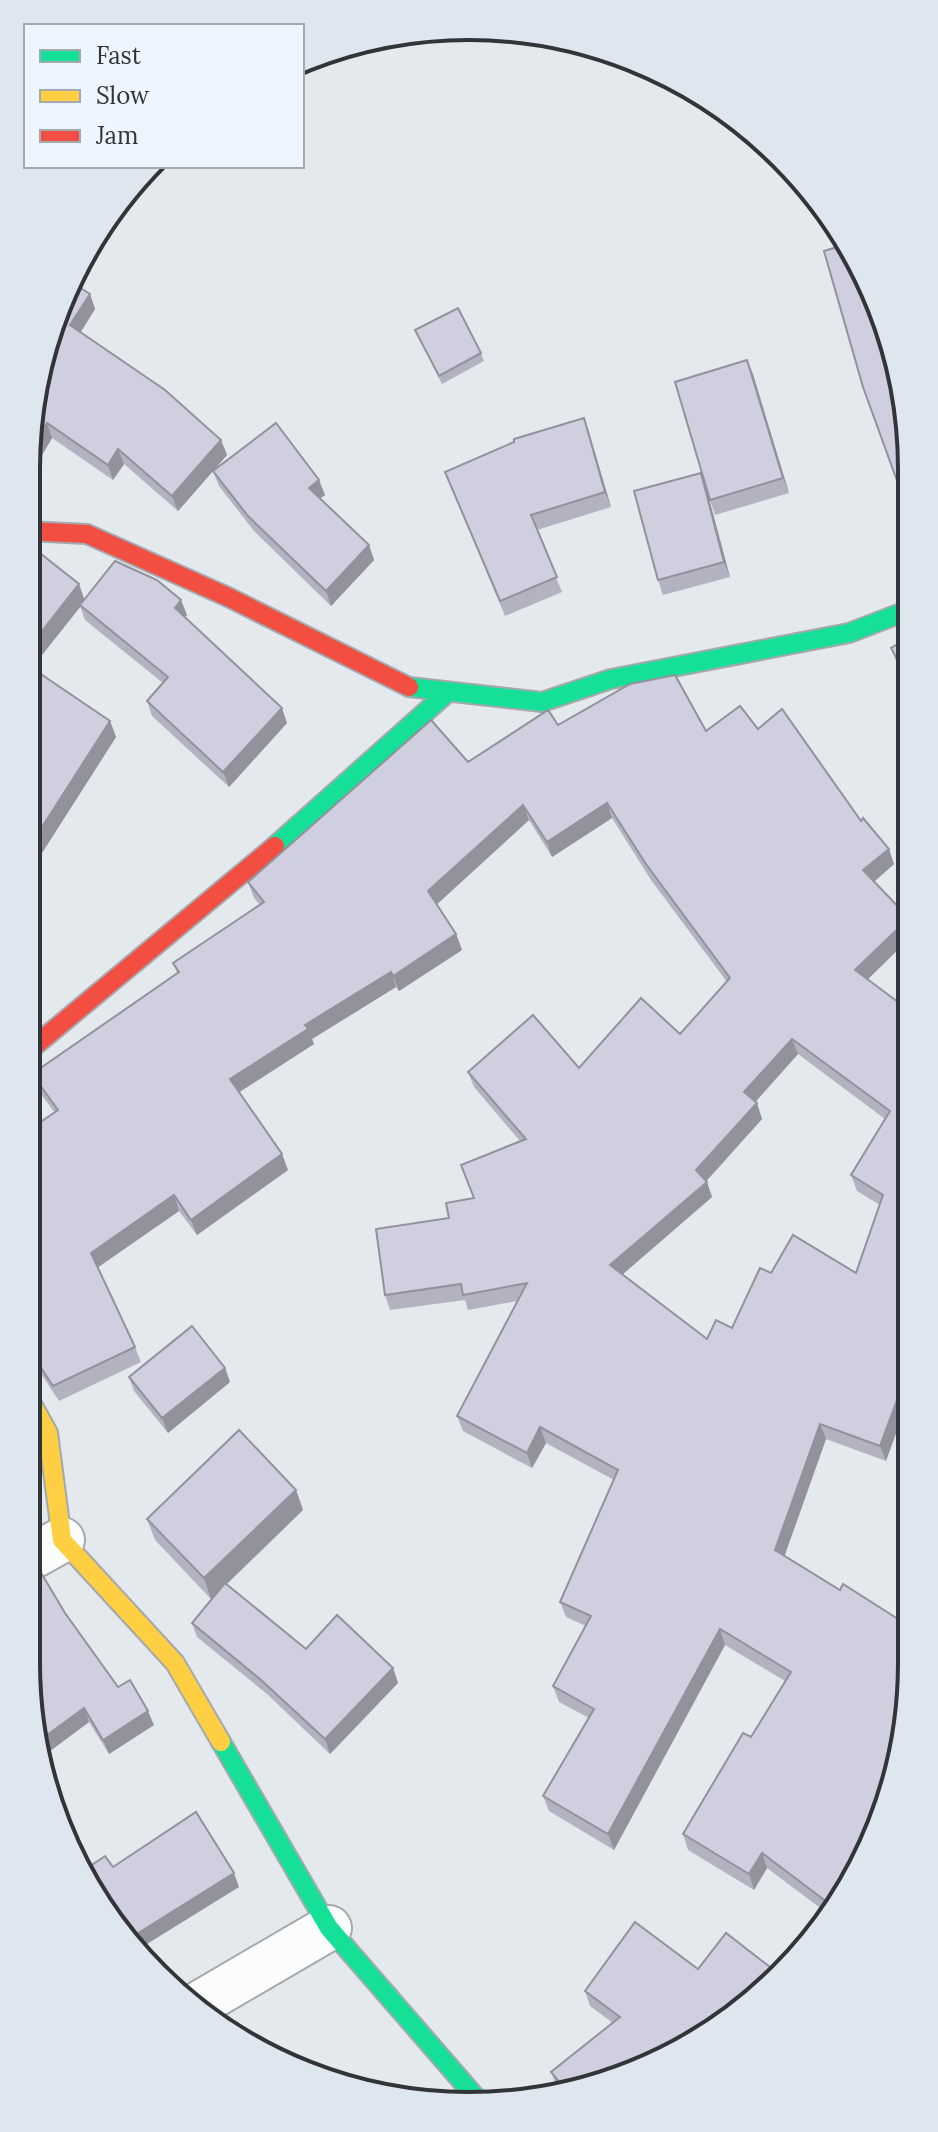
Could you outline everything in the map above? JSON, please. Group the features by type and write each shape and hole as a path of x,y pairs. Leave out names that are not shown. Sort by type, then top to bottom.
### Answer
{"street":[{"path":"40,532 87,534 228,597 413,689 542,702 611,679 849,633 898,614"},
{"path":"40,1042 217,897 448,692"},
{"path":"40,1418 48,1433 44,1550 175,1663 329,1928 471,2092"},
{"path":"205,2000 329,1928"}],"building":[{"path":"836,247 854,279 875,331 890,385 897,441 898,483 863,387 824,251"},
{"path":"80,288 90,294 70,325 165,390 221,440 172,496 118,449 108,465 47,423 42,431 55,358"},
{"path":"458,308 481,353 439,376 415,330"},
{"path":"747,360 783,478 710,500 675,382"},
{"path":"584,418 605,492 531,515 557,577 500,601 445,472 514,442 514,439"},
{"path":"276,423 319,480 309,488 369,545 326,591 248,516 213,471"},
{"path":"701,473 724,562 658,580 634,491"},
{"path":"40,553 79,584 40,633"},
{"path":"115,561 157,580 181,600 175,608 282,708 223,772 147,701 168,677 80,605"},
{"path":"898,644 898,661 891,648"},
{"path":"40,674 110,721 40,830"},
{"path":"675,675 706,731 740,706 758,729 782,709 861,821 863,818 889,849 863,870 898,907 898,929 855,970 898,1002 898,1397 880,1446 820,1424 775,1550 840,1590 843,1584 898,1619 897,1691 890,1747 865,1827 841,1878 826,1901 762,1853 749,1874 683,1834 743,1733 751,1737 791,1672 720,1629 608,1834 543,1796 594,1709 553,1686 591,1616 560,1602 618,1470 540,1427 527,1453 457,1416 527,1283 463,1295 461,1284 385,1295 376,1229 449,1218 446,1203 474,1198 461,1165 526,1139 468,1072 533,1015 579,1068 641,998 680,1034 730,978 646,864 607,803 547,842 523,805 428,891 456,934 393,976 391,972 305,1025 308,1029 230,1079 282,1154 191,1220 174,1195 91,1253 135,1347 53,1386 40,1366 40,1122 58,1110 40,1085 40,1068 179,972 173,963 264,902 248,882 431,720 468,762 548,710 558,725 630,684","holes":["792,1039 890,1111 851,1175 883,1195 856,1273 793,1235 771,1273 760,1268 732,1328 716,1320 707,1339 610,1265 707,1182 696,1170 757,1103 744,1092"]},
{"path":"192,1326 225,1368 162,1418 129,1377"},
{"path":"239,1430 296,1490 204,1578 147,1519"},
{"path":"40,1571 65,1613 118,1687 130,1680 148,1711 103,1740 84,1708 46,1736 41,1691"},
{"path":"225,1583 306,1649 337,1615 393,1668 325,1739 192,1623"},
{"path":"196,1812 234,1873 137,1934 91,1866 105,1856 113,1867"},
{"path":"635,1922 698,1969 726,1933 771,1967 752,1986 684,2035 607,2069 559,2082 551,2072 620,2017 585,1991"}],"traffic: fast":[{"path":"409,687 542,702 611,679 849,633 898,614"},
{"path":"275,846 448,692"},
{"path":"221,1742 329,1928 471,2092"}],"traffic: slow":[{"path":"40,1418 48,1433 62,1540 175,1663 221,1742"}],"traffic: jam":[{"path":"40,532 87,534 228,597 409,687"},
{"path":"40,1041 275,846"}]}
